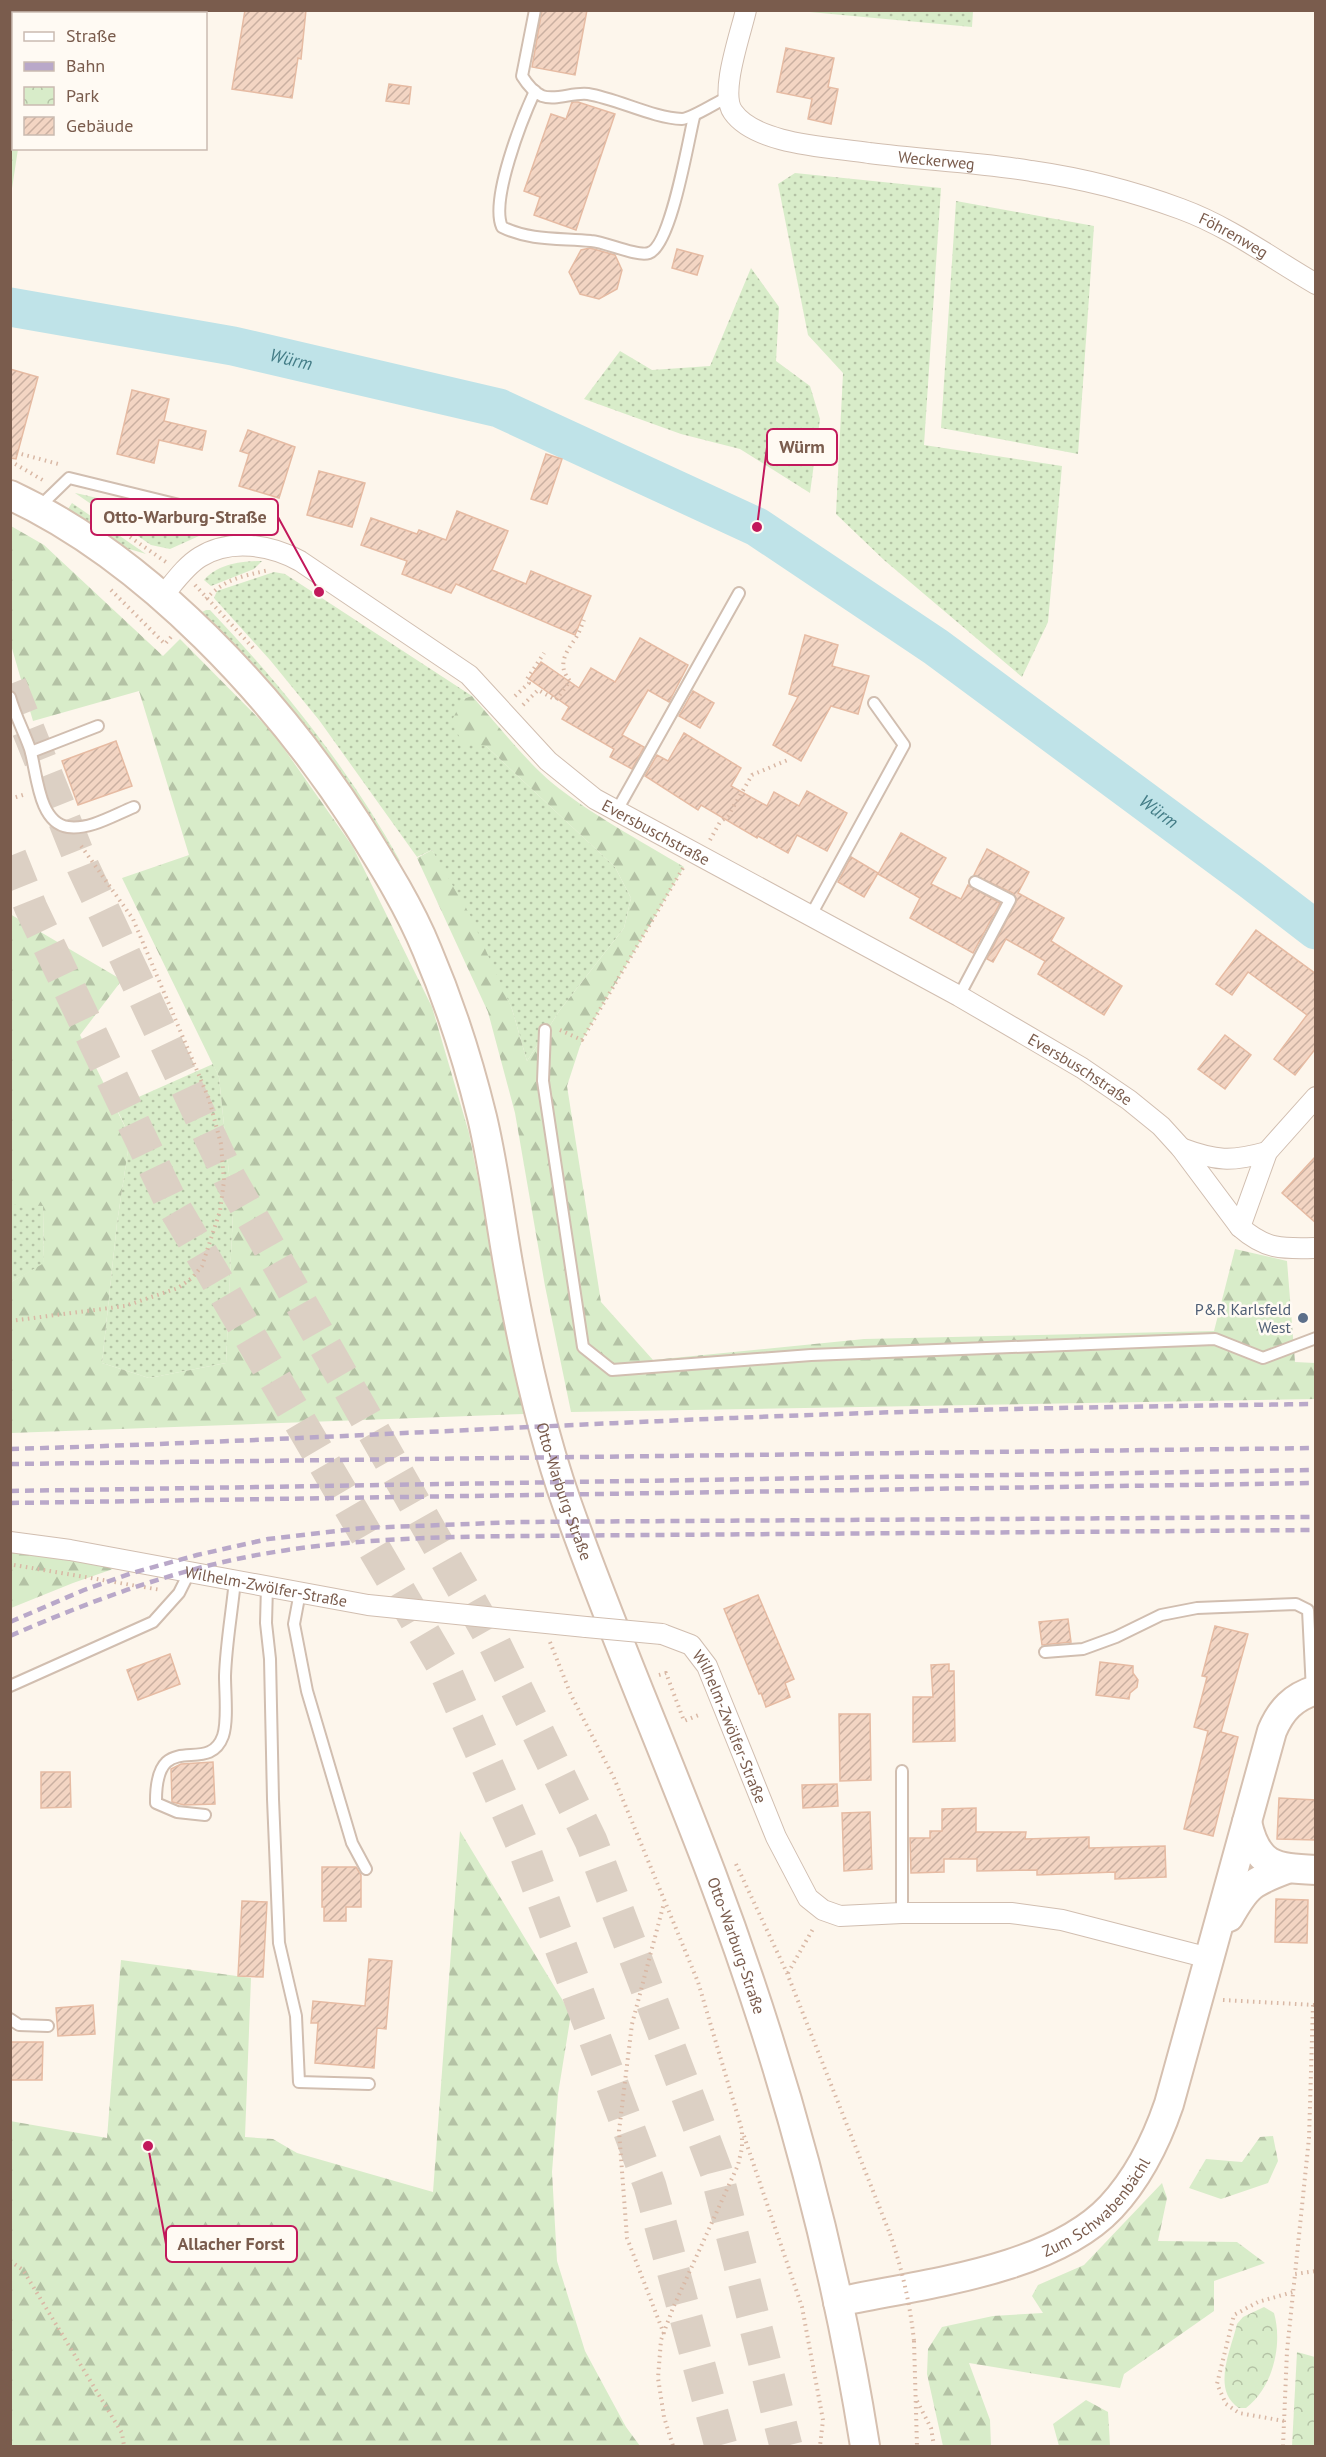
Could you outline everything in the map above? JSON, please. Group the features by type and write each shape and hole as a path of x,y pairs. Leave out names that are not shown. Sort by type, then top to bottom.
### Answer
{"main road":[{"path":"10,495 38,508 111,556 161,597"},
{"name":"Otto-Warburg-Straße","path":"161,597 229,660 289,728 340,798 385,868 426,946 458,1029 483,1122 510,1277 536,1402 558,1478 592,1575 710,1872 750,1983 800,2143 838,2302 865,2446"},
{"name":"Zum Schwabenbächl","path":"838,2302 991,2269 1022,2260 1076,2234 1109,2208 1131,2183 1160,2129 1272,1731 1278,1716 1290,1703 1314,1691"},
{"path":"1247,1822 1255,1851 1265,1860 1287,1869 1316,1870"},
{"name":"Zum Schwabenbächl","path":"1209,1958 1243,1893 1256,1880 1287,1869"}],"street":[{"path":"730,104 746,10"},
{"name":"Weckerweg","path":"730,104 754,131 806,144 1033,171 1090,183 1147,199"},
{"name":"Föhrenweg","path":"1147,199 1181,209 1216,225 1260,248 1316,284"},
{"name":"Eversbuschstraße","path":"161,597 200,557 216,550 259,546 288,555 460,669 477,683 548,761 595,799 959,996 1101,1081 1153,1119 1180,1149 1240,1227 1252,1238 1269,1246 1290,1249 1316,1248"},
{"path":"1240,1227 1267,1152 1316,1097"},
{"path":"1180,1149 1208,1158 1240,1160 1267,1152"},
{"name":"Wilhelm-Zwölfer-Straße","path":"10,1542 70,1550 368,1605 548,1625 662,1634 691,1645 707,1666 776,1837 808,1898 823,1910 840,1916 902,1912 1011,1913 1062,1920 1209,1958"}],"lane":[{"path":"535,10 522,76 529,87 542,96 560,97 581,93 603,96 629,107 683,119 694,117 706,107 730,104"},
{"path":"535,91 507,169 498,205 498,218 502,227 516,234 537,238 604,242 643,254 651,253 658,245 669,223 694,117"},
{"path":"38,508 69,478 204,511"},
{"path":"616,812 739,593"},
{"path":"10,697 31,752 38,790 50,818 65,827 81,828 134,807"},
{"path":"811,915 904,745 873,703"},
{"path":"31,752 98,726"},
{"path":"959,996 1010,900 975,882"},
{"path":"545,1030 543,1081 583,1347 612,1370 811,1356 1215,1339 1263,1359 1316,1338"},
{"path":"10,1686 153,1622 179,1593 189,1573"},
{"path":"205,1815 177,1812 156,1803 156,1782 163,1764 174,1757 202,1754 217,1747 223,1735 225,1673 235,1580"},
{"path":"267,1586 266,1623 270,1659 279,1943 296,2016 299,2082 369,2084"},
{"path":"300,1593 294,1624 307,1691 352,1843 366,1869"},
{"path":"1045,1652 1083,1649 1116,1637 1161,1615 1188,1610 1296,1604 1308,1610 1314,1691"},
{"path":"902,1772 902,1912"},
{"path":"10,2019 19,2025 48,2026"}],"path":[{"path":"207,598 217,587 235,579 280,569"},
{"path":"183,574 256,652"},
{"path":"103,583 165,644 186,620"},
{"path":"505,714 538,690 556,700 570,681 562,667 568,647 573,643 584,620"},
{"path":"505,714 529,683 527,679 544,653"},
{"path":"545,1030 555,1028 582,1040 697,854 752,775 790,759"},
{"path":"10,1321 125,1306 178,1288 192,1278 202,1266 220,1210 224,1181 221,1144 209,1099 133,919 86,851 65,827"},
{"path":"10,1565 179,1593"},
{"path":"548,1625 551,1647 563,1676 614,1778 698,1982 742,2130 802,2307 823,2420 820,2446"},
{"path":"654,1665 663,1686"},
{"path":"658,1675 666,1673 684,1721 701,1714"},
{"path":"735,1863 787,1973 902,2268 910,2304 914,2341 917,2446"},
{"path":"664,1902 632,2024 619,2131 627,2238 664,2334"},
{"path":"787,1973 808,1938"},
{"path":"1198,1999 1314,2005 1309,2138 1287,2350 1283,2446"},
{"path":"673,2446 663,2417 658,2378 664,2334 673,2308 738,2165 742,2148 742,2130"},
{"path":"10,2261 23,2270 122,2433 124,2446"},
{"path":"1295,2274 1316,2271"},
{"path":"1284,2421 1239,2413 1226,2404 1217,2384 1234,2315 1258,2302 1293,2292"},
{"path":"917,2401 932,2428 934,2446"}],"green space":[{"path":"11,10 34,11 12,12 12,150 18,150 11,195"},
{"path":"973,10 972,27 799,11"},
{"path":"795,173 941,188 924,445 1062,466 1048,622 1022,677 884,560 836,514 843,373 808,335 778,184"},
{"path":"956,201 1094,226 1078,454 941,428"},
{"path":"751,268 779,307 776,361 810,386 820,419 810,493 740,449 681,434 584,399 620,351 652,370 710,366"},
{"path":"75,493 242,532 219,531 199,536 170,549 151,545"},
{"path":"72,503 146,554 126,548 68,509"},
{"path":"11,526 44,545 163,656 180,639 273,733 353,847 432,1007 469,1133 524,1414 11,1433 11,1282 44,1263 43,1206 11,1204 10,914 122,980 80,1035 130,1137 117,1223 102,1363 149,1378 226,1363 233,1212 219,1077 122,878 189,855 139,691 33,721 11,645"},
{"path":"262,561 254,569 211,586 204,580 216,570 230,564"},
{"path":"274,572 285,574 472,696 463,699 486,746 615,867 631,898 624,928 560,1010 527,1061 512,1009 432,850 417,857 319,720 270,660 214,598 217,591"},
{"path":"210,610 237,639 289,699 337,761 400,861 396,864 246,659 202,612"},
{"path":"472,696 520,751 551,782 599,816 684,867 582,1040 567,1086 601,1302 653,1360 864,1339 1214,1331 1235,1249 1287,1261 1295,1362 1315,1363 1315,1399 571,1412 545,1286 515,1113 488,1012 417,858 432,850 470,915 512,1009 527,1061 560,1010 624,928 631,898 615,867 486,746 463,743 451,722 463,699"},
{"path":"213,1064 219,1077 233,1212 226,1363 149,1378 102,1363 117,1223 130,1137 116,1107"},
{"path":"12,1203 43,1205 44,1264 11,1282"},
{"path":"11,1536 150,1556 11,1608"},
{"path":"460,1831 571,2014 558,2094 552,2172 557,2261 585,2351 626,2427 640,2446 11,2446 10,2121 107,2138 121,1960 251,1978 245,2137 273,2139 297,2153 433,2192"},
{"path":"1273,2136 1278,2161 1268,2183 1221,2199 1189,2188 1206,2159 1242,2162 1260,2137"},
{"path":"1162,2183 1167,2198 1158,2241 1237,2242 1265,2263 1214,2281 1214,2311 1124,2374 1120,2388 969,2363 990,2420 991,2446 943,2446 927,2374 928,2349 942,2327 993,2316 1043,2313 1032,2296 1038,2285 1084,2265"},
{"path":"1264,2307 1274,2313 1277,2338 1274,2365 1263,2389 1255,2399 1246,2408 1239,2408 1226,2391 1225,2369 1237,2324 1243,2317"},
{"path":"1297,2352 1315,2357 1315,2446 1292,2446"},
{"path":"1086,2400 1108,2412 1110,2446 1059,2446 1053,2424"}],"building":[{"path":"245,10 306,10 301,59 298,58 292,98 232,89"},
{"path":"542,10 587,10 575,75 532,67"},
{"path":"786,48 834,58 828,87 838,89 831,124 808,119 812,99 777,92"},
{"path":"389,84 411,87 409,104 386,101"},
{"path":"572,102 615,114 576,230 534,215 540,197 524,191 551,114 566,119"},
{"path":"590,248 615,255 622,270 617,289 599,299 580,294 569,272 581,250"},
{"path":"677,249 703,256 697,275 672,268"},
{"path":"10,369 38,377 16,459 10,458"},
{"path":"132,390 169,399 164,421 206,431 202,450 159,440 154,463 117,454"},
{"path":"248,430 295,447 279,498 239,486 249,454 240,451"},
{"path":"546,454 562,459 547,504 531,499"},
{"path":"319,471 365,483 352,527 307,515"},
{"path":"457,511 508,531 492,570 526,584 531,571 591,596 575,635 456,584 451,593 402,574 407,561 361,545 371,518 417,534 419,530 446,540"},
{"path":"805,635 838,645 832,666 869,676 858,714 831,706 801,761 773,745 798,697 789,694"},
{"path":"640,638 688,665 669,702 648,690 622,735 644,747 632,769 610,757 614,749 562,719 569,707 529,679 541,662 579,688 591,668 615,682"},
{"path":"693,691 714,703 700,728 679,716"},
{"path":"684,733 741,768 731,786 767,806 774,792 799,806 807,791 847,813 827,851 797,835 788,853 758,836 757,838 701,805 698,810 645,776 657,755 668,761"},
{"path":"116,741 132,786 78,805 62,761"},
{"path":"901,833 946,858 931,884 961,899 968,885 1000,903 973,953 910,918 920,898 878,874"},
{"path":"987,849 1029,872 1018,893 1064,918 1051,941 1122,986 1104,1015 1038,974 1045,961 1006,939 993,962 987,959 1017,900 1013,893 974,875"},
{"path":"851,857 878,873 864,897 838,882"},
{"path":"1256,930 1316,974 1316,1048 1295,1075 1274,1059 1307,1015 1248,972 1232,995 1216,984"},
{"path":"1225,1035 1251,1055 1225,1089 1198,1069"},
{"path":"1316,1156 1316,1223 1282,1193"},
{"path":"758,1595 794,1679 785,1683 790,1697 766,1707 724,1609"},
{"path":"1068,1619 1071,1642 1042,1645 1039,1622"},
{"path":"1215,1626 1248,1634 1221,1732 1238,1737 1213,1836 1184,1829 1208,1731 1194,1727 1207,1677 1202,1676"},
{"path":"170,1654 180,1684 138,1700 127,1670"},
{"path":"1100,1662 1133,1666 1133,1673 1138,1680 1137,1687 1130,1693 1129,1699 1096,1695"},
{"path":"949,1664 949,1671 954,1671 955,1741 913,1742 913,1697 933,1697 931,1665"},
{"path":"839,1714 870,1714 871,1780 840,1781"},
{"path":"213,1762 215,1804 184,1805 172,1802 171,1769 181,1764"},
{"path":"41,1772 70,1772 71,1807 41,1808"},
{"path":"837,1784 838,1806 803,1808 802,1785"},
{"path":"1279,1798 1316,1800 1316,1840 1277,1839"},
{"path":"976,1808 976,1832 1026,1832 1025,1839 1089,1837 1089,1848 1165,1846 1166,1877 1115,1879 1115,1872 1037,1875 1037,1870 977,1871 977,1859 944,1859 944,1872 911,1873 910,1838 930,1838 930,1831 942,1831 942,1809"},
{"path":"870,1812 872,1869 844,1871 842,1813"},
{"path":"322,1867 356,1867 361,1875 361,1907 346,1907 346,1921 324,1921"},
{"path":"1276,1899 1308,1900 1307,1943 1275,1942"},
{"path":"242,1901 267,1902 263,1977 238,1976"},
{"path":"369,1959 392,1961 386,2029 377,2028 374,2068 315,2063 318,2023 311,2023 313,2001 365,2006"},
{"path":"93,2005 95,2034 58,2036 56,2008"},
{"path":"11,2042 43,2042 42,2080 10,2080"}],"waterway":[{"name":"Würm","path":"10,307 233,346 499,408 757,527 936,647 1316,930"}],"tunnel":[{"path":"10,684 83,867 229,1177 495,1645 591,1841 716,2171 786,2446"},
{"path":"10,856 31,908 170,1200 443,1666 523,1846 650,2186 721,2446"}],"railway":[{"path":"10,1449 869,1413 1316,1404"},
{"path":"10,1464 1316,1448"},
{"path":"10,1491 1316,1470"},
{"path":"10,1503 1316,1483"},
{"path":"10,1622 84,1590 132,1573 197,1555 268,1539 363,1528 519,1522 1316,1517"},
{"path":"10,1636 103,1598 199,1568 279,1551 359,1542 440,1537 1316,1530"}],"place":[{"name":"Würm","path":"757,527"},
{"name":"Otto-Warburg-Straße","path":"319,592"},
{"name":"P&R Karlsfeld West","path":"1303,1318"},
{"name":"Allacher Forst","path":"148,2146"}]}
